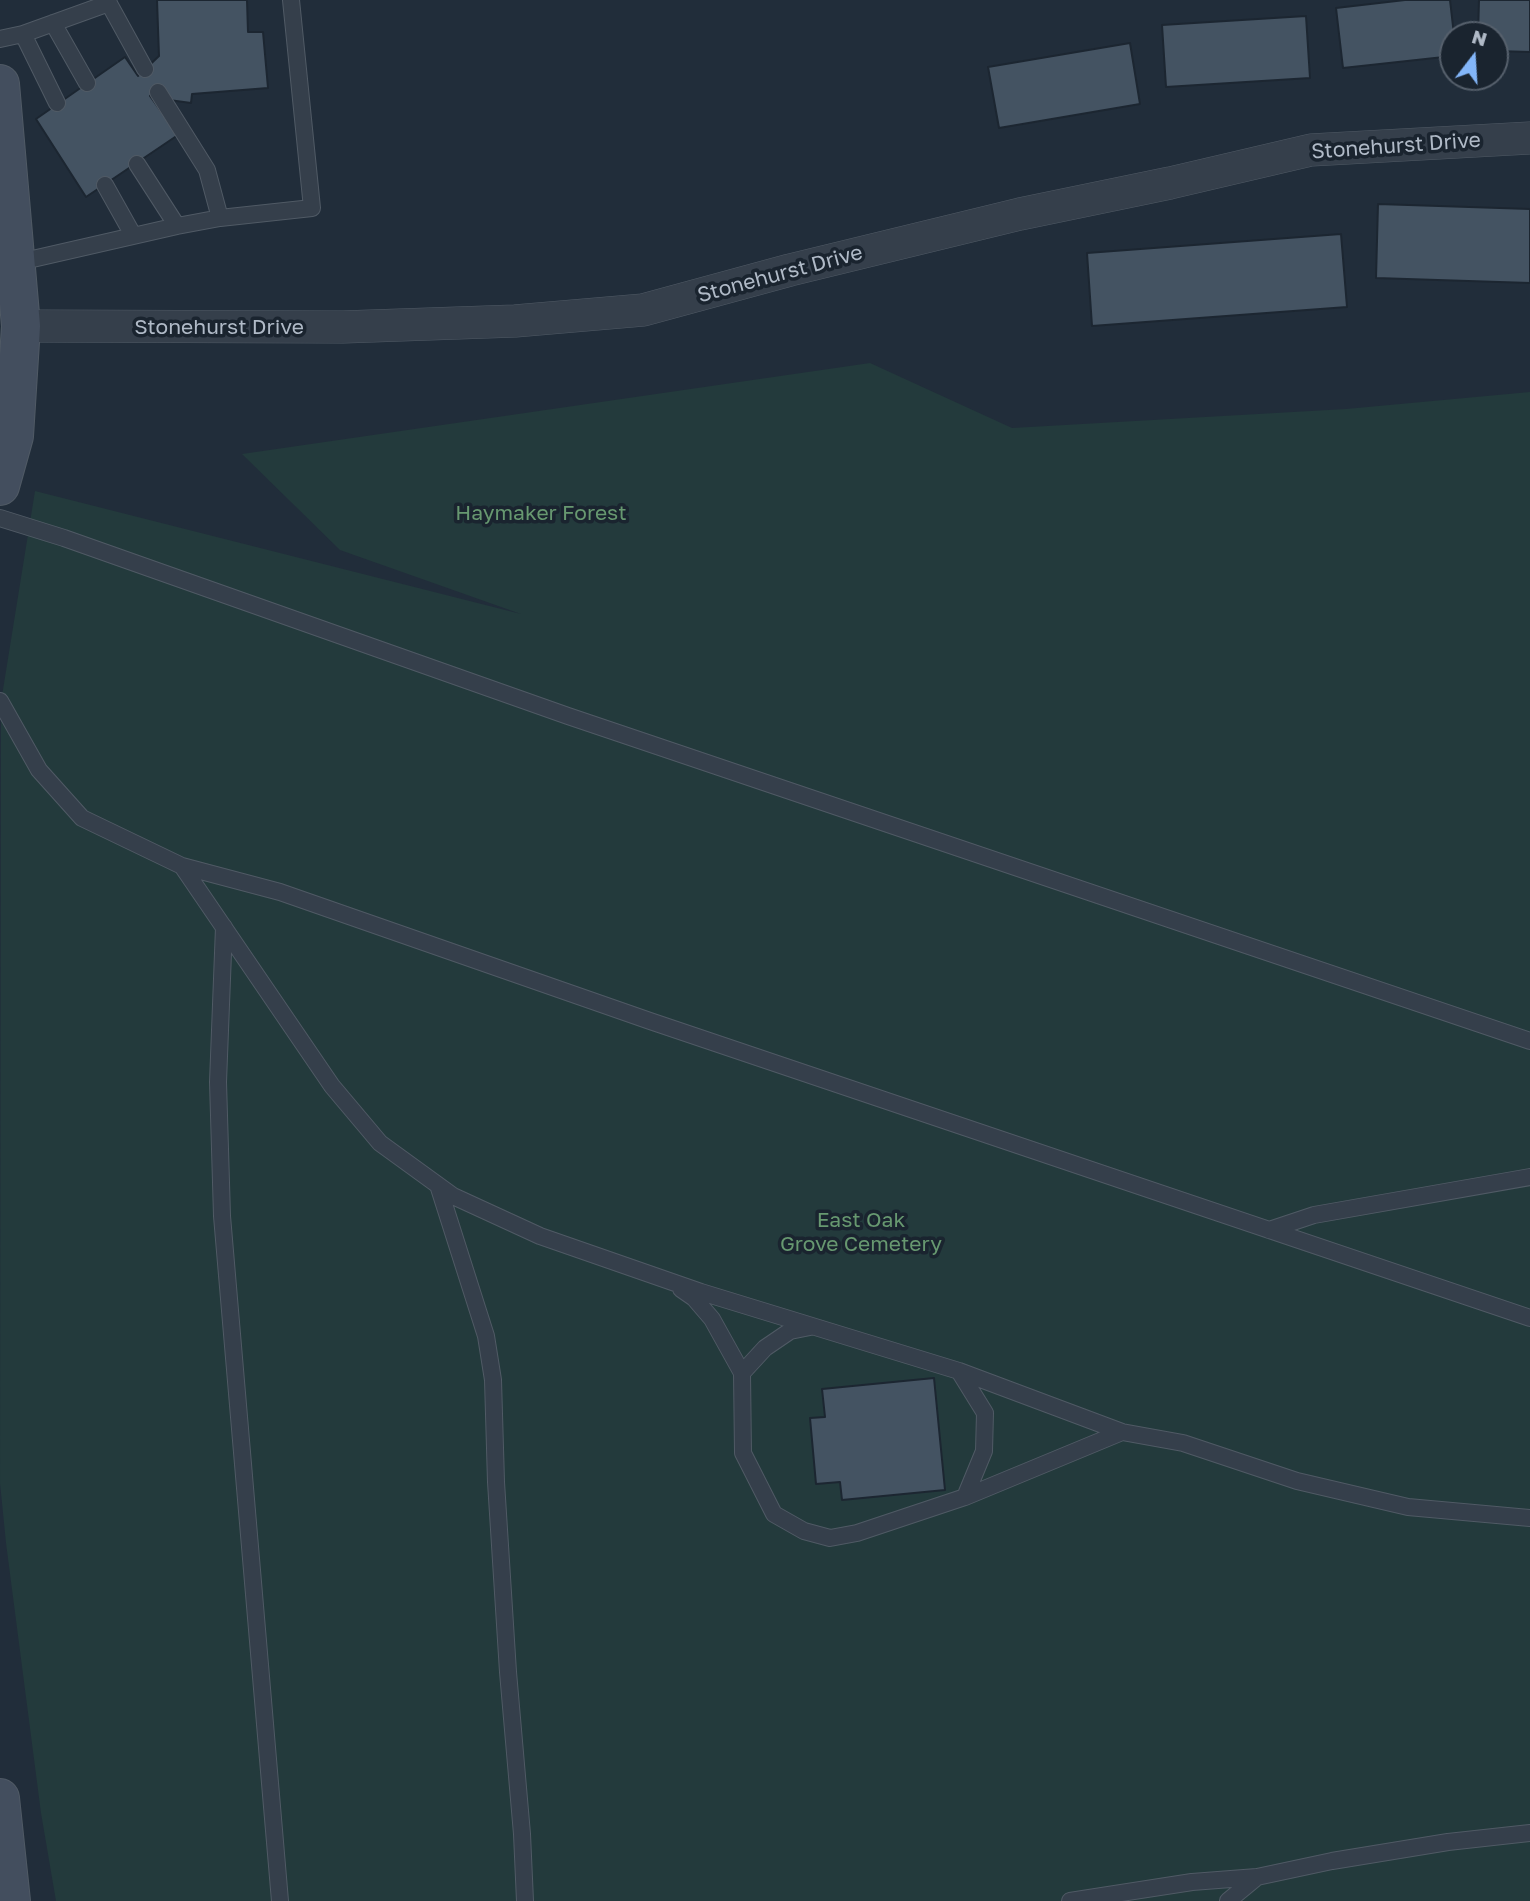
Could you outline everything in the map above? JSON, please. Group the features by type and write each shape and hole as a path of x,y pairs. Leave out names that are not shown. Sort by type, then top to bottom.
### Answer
{"street":[{"path":"0,84 21,326 14,436 0,486"},
{"name":"Stonehurst Drive","path":"21,326 343,327 515,321 643,310 790,270 1020,214 1311,150 1530,138"},
{"path":"0,1798 11,1901"}],"lane":[{"path":"15,263 220,218 312,208 291,0"},
{"path":"0,39 23,34 108,1 145,69"},
{"path":"54,23 87,83"},
{"path":"23,34 57,103"},
{"path":"158,92 207,170 220,218"},
{"path":"137,164 177,226"},
{"path":"105,185 133,235"},
{"path":"0,518 594,724 1530,1041"},
{"path":"0,701 39,770 82,818 182,866 280,892 650,1021 1530,1318"},
{"path":"182,866 332,1086 380,1143 453,1196 540,1237 811,1327 959,1371 1122,1432 1183,1443 1297,1481 1408,1507 1530,1518"},
{"path":"224,927 219,1082 222,1216 280,1901"},
{"path":"1269,1230 1314,1215 1530,1177"},
{"path":"438,1185 486,1336 493,1380 496,1482 525,1901"},
{"path":"670,1281 694,1298 712,1319 742,1373 743,1453 774,1514 804,1531 830,1538 857,1533 965,1497 1122,1432"},
{"path":"742,1373 765,1348 790,1331 811,1327"},
{"path":"959,1371 985,1413 984,1451 965,1497"},
{"path":"1070,1901 1192,1882 1257,1877 1332,1861 1448,1842 1530,1833"},
{"path":"1228,1901 1257,1877"}],"green space":[{"name":"East Oak Grove Cemetery","path":"870,363 1012,428 1346,409 1530,392 1530,1901 56,1901 41,1813 0,1483 1,702 35,491 521,614 340,550 242,454"}],"building":[{"path":"157,0 247,0 248,32 263,32 268,88 192,94 191,103 169,100 164,89 150,96 178,135 86,197 36,119 125,57 138,76 159,56"},
{"path":"1405,0 1450,0 1452,21 1439,21 1439,58 1343,68 1336,8"},
{"path":"1479,0 1530,0 1530,52 1509,51 1509,21 1478,21"},
{"path":"1306,16 1310,78 1166,87 1162,25"},
{"path":"1130,43 1140,104 999,128 988,67"},
{"path":"1378,204 1530,209 1530,283 1376,278"},
{"path":"1341,234 1347,307 1092,326 1087,253"},
{"path":"934,1378 945,1490 842,1500 840,1482 816,1484 810,1418 825,1417 822,1389"}],"park label":[{"name":"Haymaker Forest","path":"541,513"}]}
